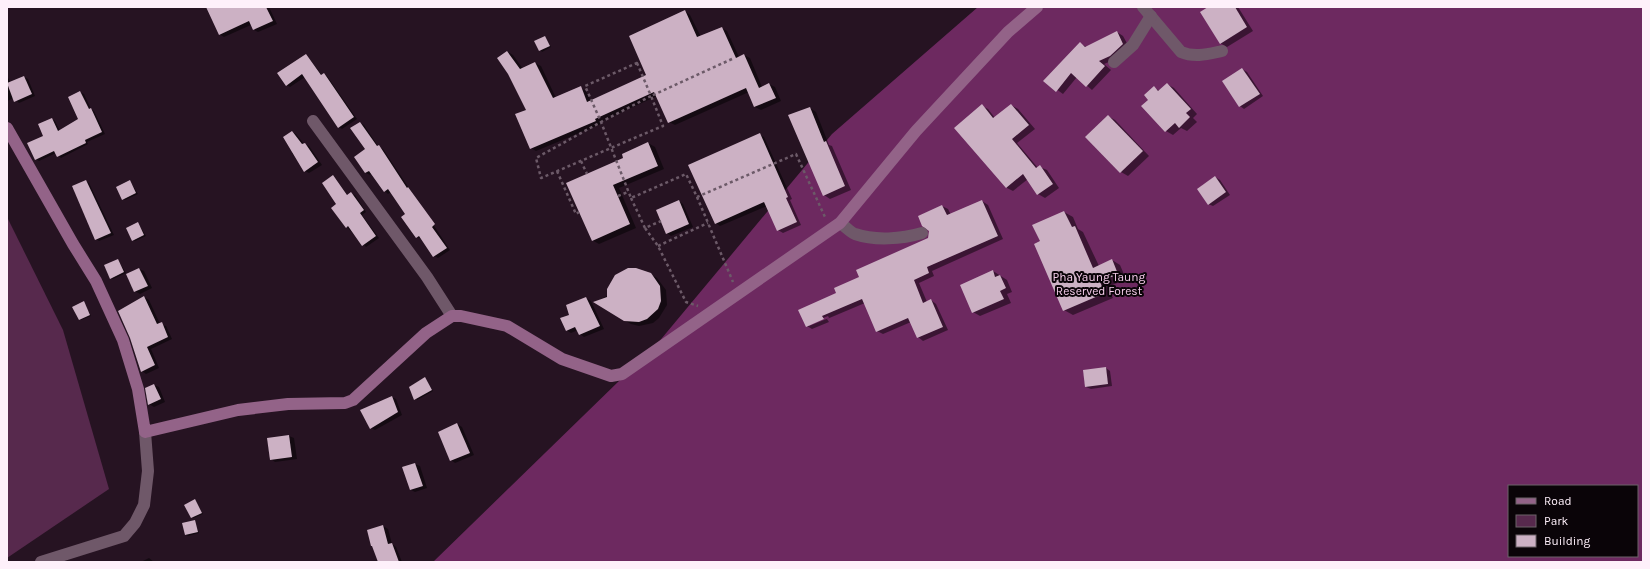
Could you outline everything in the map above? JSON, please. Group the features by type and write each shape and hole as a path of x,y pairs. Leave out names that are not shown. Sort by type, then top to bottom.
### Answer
{"street":[{"path":"145,432 238,410 288,404 345,403 357,396 426,333 452,316 461,316 507,326 562,359 611,376 622,374 840,223 916,131 1008,32 1037,7"},
{"path":"1114,62 1133,45 1147,12 1181,52 1198,56 1222,51"},
{"path":"313,121 423,271 452,316"},
{"path":"7,128 73,244 96,281 123,340 138,389 145,432 148,471 144,505 135,523 124,536 41,562"},
{"path":"840,223 854,233 872,238 911,236 922,233"}],"path":[{"path":"705,302 699,306 686,302 658,246 645,228 628,192 610,149 601,122 585,86 637,63 651,96 663,126 610,149 556,171 541,178 536,158 601,122 651,96 732,59"},
{"path":"697,197 796,154 827,221"},
{"path":"581,161 587,174"},
{"path":"556,171 576,214 579,212"},
{"path":"631,198 686,174 733,283"},
{"path":"618,196 628,192"},
{"path":"645,228 661,221"},
{"path":"658,246 708,223"},
{"path":"728,287 740,279"}],"green space":[{"name":"Pha Yaung Taung Reserved Forest","path":"978,7 1643,7 1643,562 433,562 657,344 832,134"},
{"path":"7,217 63,330 109,489 7,558"}],"building":[{"path":"206,7 266,7 273,21 253,30 249,21 219,35"},
{"path":"1208,7 1235,7 1247,27 1220,44 1200,12"},
{"path":"685,10 697,37 722,27 736,58 744,54 759,88 769,83 776,98 754,107 746,88 668,123 654,92 595,119 596,121 530,149 515,114 526,110 508,74 497,58 507,51 520,69 535,62 553,98 581,86 587,102 646,75 629,36"},
{"path":"1117,31 1123,44 1110,56 1099,61 1105,66 1086,87 1071,73 1056,92 1043,81 1080,42 1085,47"},
{"path":"545,36 550,46 539,51 534,41"},
{"path":"306,54 321,75 324,73 354,117 338,128 302,74 286,86 277,73"},
{"path":"1242,68 1260,94 1239,107 1222,81"},
{"path":"24,76 32,94 14,102 7,83"},
{"path":"1167,83 1191,109 1186,113 1190,117 1179,128 1175,123 1165,132 1141,106 1148,100 1144,95 1154,86 1158,91"},
{"path":"80,91 89,109 91,108 102,132 85,140 86,143 57,157 54,151 35,160 27,143 43,136 38,124 52,118 58,131 78,119 68,97"},
{"path":"982,104 993,118 1011,104 1029,125 1012,139 1036,168 1040,165 1053,184 1037,195 1023,174 1006,188 954,128"},
{"path":"810,107 824,142 826,141 845,186 823,196 788,115"},
{"path":"1108,115 1143,151 1120,173 1085,137"},
{"path":"360,122 377,146 379,145 407,188 408,187 435,224 432,227 447,248 433,257 419,236 416,238 401,217 405,214 388,189 384,192 369,171 365,173 354,157 365,149 350,128"},
{"path":"292,131 302,144 305,143 318,162 304,172 283,137"},
{"path":"760,133 788,197 786,198 797,222 777,231 764,202 715,224 688,165"},
{"path":"648,142 658,166 613,185 630,224 592,241 566,183 623,158 622,154"},
{"path":"333,175 347,195 351,192 364,210 360,213 376,236 362,246 348,226 346,228 331,208 336,204 322,183"},
{"path":"1215,176 1226,192 1208,205 1197,189"},
{"path":"86,180 111,233 95,240 72,186"},
{"path":"130,180 136,193 122,200 116,187"},
{"path":"679,200 689,224 666,234 656,210"},
{"path":"982,200 998,236 927,267 929,273 914,280 923,303 931,299 943,327 917,338 908,318 876,332 862,299 822,316 824,319 806,327 798,310 836,293 834,288 859,277 856,270 928,238 929,231 922,226 918,216 942,205 947,215"},
{"path":"1064,211 1072,227 1075,226 1093,268 1112,259 1118,274 1100,282 1105,293 1063,311 1034,244 1040,241 1032,225"},
{"path":"138,222 144,235 132,241 126,228"},
{"path":"118,259 124,272 110,279 104,265"},
{"path":"139,268 148,286 134,292 126,274"},
{"path":"628,268 636,268 651,273 660,286 661,301 658,309 647,319 639,322 624,321 593,302 607,297 607,289 615,275"},
{"path":"993,270 995,277 1000,275 1006,288 1000,291 1004,299 972,313 960,285"},
{"path":"144,296 157,324 162,322 168,337 147,347 155,365 141,372 130,338 118,311"},
{"path":"586,297 600,326 579,335 575,327 566,331 560,318 569,315 566,305"},
{"path":"84,301 90,315 79,320 72,307"},
{"path":"1106,367 1108,384 1085,387 1083,370"},
{"path":"425,377 432,390 414,400 409,387"},
{"path":"154,384 161,399 148,405 145,388"},
{"path":"392,396 398,412 370,429 360,410"},
{"path":"457,423 470,453 450,461 438,432"},
{"path":"289,435 292,457 270,460 267,438"},
{"path":"415,463 423,486 410,490 402,467"},
{"path":"195,499 202,513 191,518 184,505"},
{"path":"195,520 198,532 185,535 182,523"},
{"path":"383,525 388,544 392,543 399,562 378,562 371,546 367,530"}]}
